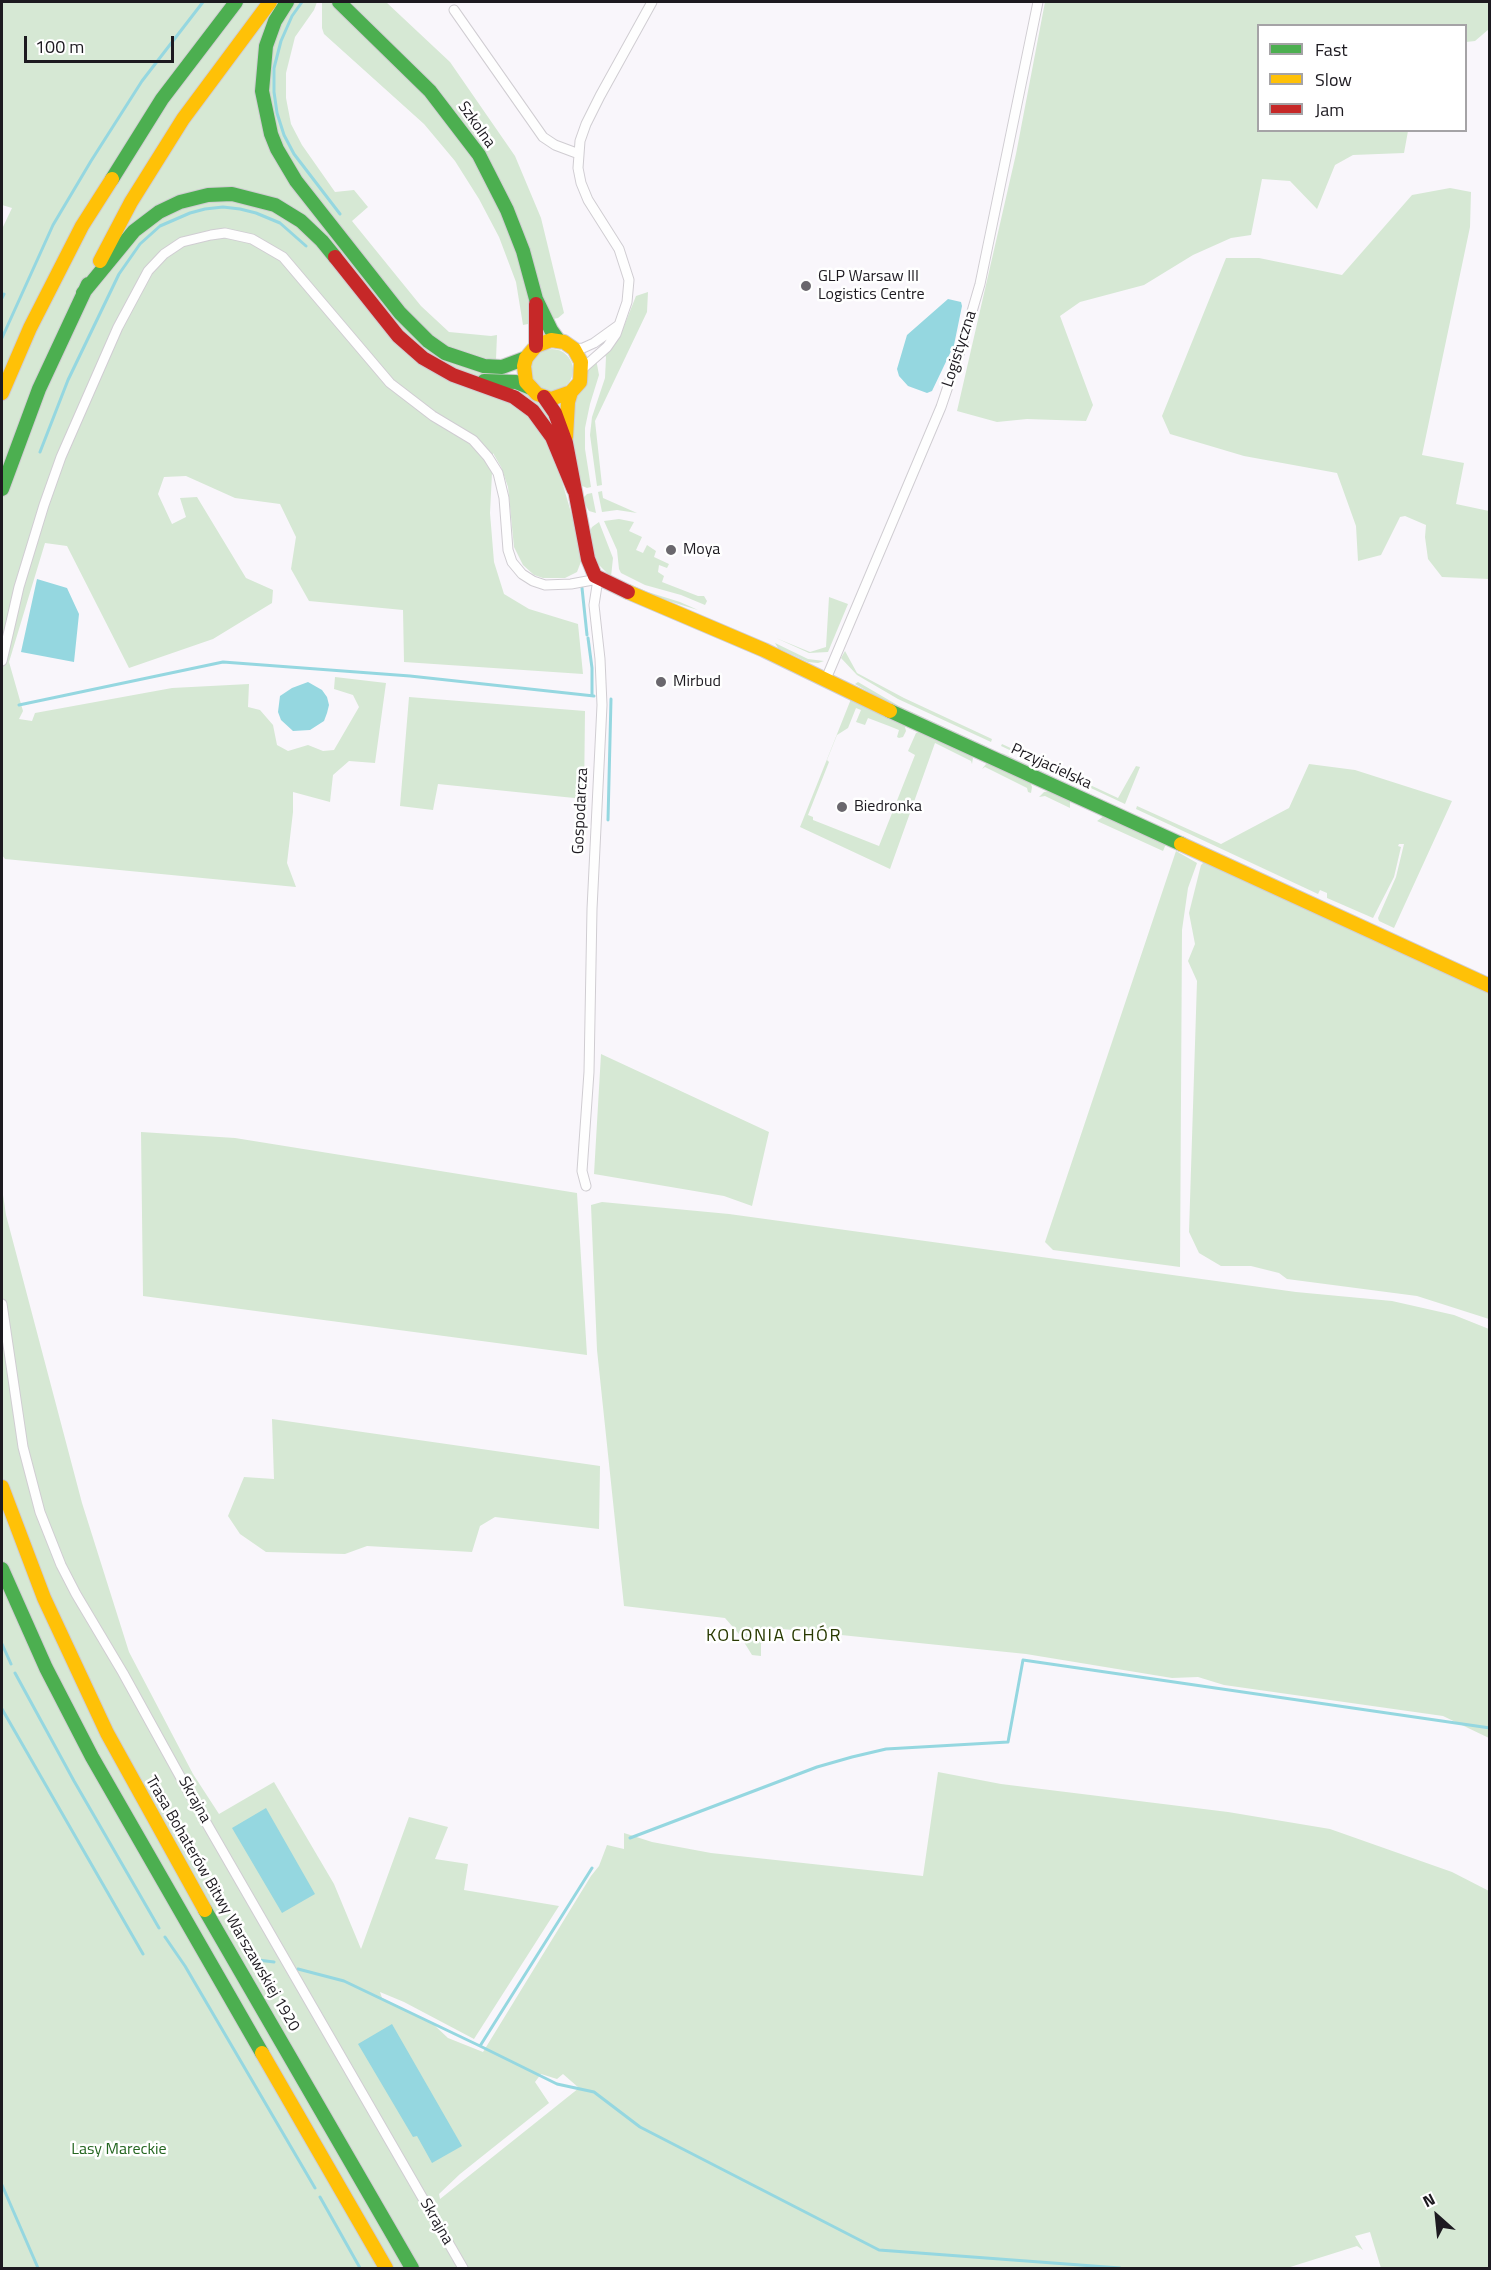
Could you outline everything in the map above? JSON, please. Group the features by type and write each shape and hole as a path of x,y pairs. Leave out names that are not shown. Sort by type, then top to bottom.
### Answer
{"main road":[{"path":"2,393 30,328 82,226 162,99 236,2"},
{"path":"2,489 39,389 83,293 131,202 183,119 270,2"},
{"path":"287,2 275,21 266,46 262,91 266,117 274,142 296,181 400,313 428,341 444,353 464,362 502,367 526,358 536,346 550,340 559,341 574,349 579,355 582,369 580,382 571,392 567,402 566,443"},
{"name":"Szkolna","path":"339,2 430,91 479,155 501,196 516,231 536,299 559,341"},
{"path":"83,293 134,231 159,212 180,202 208,195 232,194 254,198 301,221 322,241 392,329 411,348 438,368 514,397 533,411 552,437 574,490"},
{"name":"Szkolna","path":"536,299 536,346"},
{"path":"526,358 524,374 531,388"},
{"path":"474,381 512,381 531,388 544,397 555,413 566,443 588,560 598,579"},
{"path":"544,397 558,398 571,392"},
{"name":"Przyjacielska","path":"598,579 702,622 899,715 1490,986"},
{"name":"Trasa Bohaterów Bitwy Warszawskiej 1920","path":"2,1487 22,1545 69,1656 132,1780 412,2268"},
{"path":"2,1569 46,1668 129,1825 386,2268"}],"street":[{"path":"582,369 613,340 629,292 626,265 619,249 588,200 580,176 579,154 586,124 652,2"},
{"name":"Logistyczna","path":"826,679 941,407 964,339 980,284 1038,2"},
{"path":"454,10 543,137 555,145 579,154"},
{"path":"2,661 19,587 44,505 67,442 117,327 148,271 156,262 182,243 225,233 252,239 283,257 390,383 433,416 478,445 488,456 498,473 504,498 508,550 512,562 522,574 545,585 572,584 598,579"},
{"path":"574,349 594,344 619,325"},
{"name":"Gospodarcza","path":"586,1186 582,1171 589,1072 592,909 602,728 602,688 594,605 598,579"},
{"name":"Skrajna","path":"2,1304 23,1447 40,1512 61,1565 463,2268"}],"green space":[{"path":"2,2 317,2 295,37 286,73 286,98 291,124 302,145 335,192 354,190 368,207 352,221 421,306 449,332 497,335 495,384 513,384 545,405 558,439 536,420 557,464 574,523 582,559 577,572 565,578 543,578 534,575 523,565 514,547 508,487 493,453 490,513 494,562 504,594 529,609 578,624 583,674 404,662 403,610 309,601 291,569 296,537 280,504 235,498 186,476 164,477 158,494 172,524 186,517 180,498 197,497 246,578 273,590 272,603 213,639 129,668 67,546 45,543 9,662 23,711 19,719 32,721 35,713 172,688 249,684 248,707 260,710 273,725 277,745 288,751 308,745 323,751 334,750 359,707 353,695 334,689 335,677 386,683 375,763 349,761 333,775 330,802 293,792 287,863 296,887 5,859 2,855 2,229 12,208 2,205"},
{"path":"322,2 386,2 450,62 515,156 541,218 564,313 558,318 523,325 516,282 499,237 479,199 455,161 424,124 324,34"},
{"path":"1045,2 1489,2 1489,29 1475,41 1467,42 1467,24 1257,24 1257,132 1408,132 1404,153 1353,155 1335,165 1317,209 1290,181 1262,179 1251,235 1231,238 1193,255 1144,285 1080,302 1060,316 1093,405 1086,421 1027,419 997,422 957,411 1016,154"},
{"path":"1450,188 1471,192 1470,227 1422,455 1464,463 1456,504 1489,511 1489,579 1442,577 1428,559 1426,525 1405,516 1400,517 1381,555 1358,561 1356,526 1337,473 1244,456 1170,434 1162,416 1226,258 1259,258 1342,275 1412,195"},
{"path":"648,292 647,312 595,421 602,485 597,486 590,435 592,417 605,378 606,357 604,353 622,331 636,296"},
{"path":"552,349 567,355 573,370 567,385 552,391 537,385 531,370 537,355"},
{"path":"596,359 599,375 585,428 585,449 591,487 587,488 580,485 572,449 570,408 588,368"},
{"path":"602,491 603,498 637,513 617,510 602,512 598,492"},
{"path":"592,493 596,513 589,511 582,499"},
{"path":"619,519 634,522 629,531 642,537 636,550 643,553 647,545 656,551 654,557 669,564 667,568 659,565 658,572 664,576 662,582 698,596 704,596 707,601 705,605 681,595 645,585 621,573 617,550 604,521"},
{"path":"599,522 613,558 611,577 595,561 589,533 592,527"},
{"path":"632,585 698,610 652,596 631,587"},
{"path":"829,597 848,604 828,652 809,653 776,638 810,652 826,647"},
{"path":"775,643 808,659 824,661 808,662 778,648"},
{"path":"845,651 857,673 904,698 992,739 991,742 898,699 857,675 841,658"},
{"path":"858,682 899,706 988,747 985,748 888,703 855,684"},
{"path":"409,697 585,711 584,799 438,784 433,810 400,806"},
{"path":"851,699 904,723 906,731 903,737 899,738 897,737 899,730 868,718 865,725 856,722 861,710 856,708 848,728 837,735 827,760 829,762 808,815 813,817 813,820 879,846 915,755 908,751 916,733 921,731 970,754 973,758 972,764 971,761 935,743 890,869 800,827"},
{"path":"1002,744 1118,798 1136,766 1140,767 1125,804 1001,746"},
{"path":"1002,753 1118,807 1114,808 1004,756"},
{"path":"991,763 1030,782 1031,793 1027,788 985,767 982,769 986,764"},
{"path":"1309,764 1355,770 1452,801 1394,928 1379,921 1378,918 1396,877 1404,844 1398,846 1401,847 1394,877 1373,918 1327,898 1327,893 1320,890 1318,894 1136,809 1137,806 1221,844 1289,808"},
{"path":"1050,791 1070,801 1070,808 1045,796 1039,797 1044,792"},
{"path":"1104,816 1166,844 1163,851 1097,821"},
{"path":"1137,816 1315,898 1139,819"},
{"path":"1176,851 1197,863 1188,888 1182,930 1180,1267 1053,1250 1045,1242"},
{"path":"1204,862 1489,992 1489,1319 1417,1296 1287,1279 1279,1273 1251,1266 1221,1266 1199,1253 1189,1232 1197,981 1188,961 1195,944 1189,913 1201,865"},
{"path":"601,1054 769,1132 752,1206 724,1196 594,1174"},
{"path":"141,1132 235,1138 577,1193 587,1355 143,1296"},
{"name":"Lasy Mareckie","path":"2,1188 6,1215 82,1503 129,1652 193,1774 219,1814 274,1782 334,1884 361,1949 409,1817 448,1827 435,1859 468,1864 464,1890 559,1906 474,2039 380,1992 382,1998 432,2023 448,2038 483,2052 599,1866 607,1845 624,1849 624,1833 652,1842 711,1853 923,1876 938,1772 1001,1784 1228,1812 1330,1829 1452,1872 1489,1891 1489,2268 1381,2268 1370,2232 1355,2236 1363,2250 1357,2246 1287,2268 2,2268","holes":["541,2074 557,2079 563,2074 579,2088 440,2199 439,2194 460,2174 549,2103 535,2082"]},
{"path":"602,1202 729,1214 1296,1292 1392,1301 1454,1315 1489,1329 1489,1738 1443,1716 1224,1685 1198,1677 1172,1678 1026,1654 773,1628 761,1644 761,1656 752,1655 739,1634 725,1618 624,1606 597,1350 591,1205"},
{"path":"272,1419 600,1466 599,1529 495,1517 480,1526 472,1552 367,1546 345,1554 266,1552 240,1534 228,1516 244,1477 274,1479"}],"water":[{"path":"948,299 961,302 962,306 954,345 932,391 927,393 908,386 899,376 897,369 907,335"},
{"path":"37,579 67,588 79,614 74,662 21,652"},
{"path":"308,682 322,690 327,697 329,705 327,713 324,721 310,730 293,731 281,720 278,712 280,696"},
{"path":"266,1808 315,1894 282,1913 232,1828"},
{"path":"392,2024 462,2146 432,2163 417,2136 413,2137 358,2044"}],"waterway":[{"path":"2,338 53,225 91,161 142,81 203,2"},
{"path":"302,2 292,16 281,41 274,68 277,113 284,135 294,154 340,214"},
{"path":"40,452 68,380 119,274 140,244 160,226 205,209 223,207 240,209 280,223 306,246"},
{"path":"2,298 4,294"},
{"path":"582,588 587,635"},
{"path":"588,638 592,668 592,695"},
{"path":"19,705 223,662 410,676 594,696"},
{"path":"608,820 611,699"},
{"path":"2,1644 11,1664"},
{"path":"630,1838 817,1767 852,1757 886,1749 1008,1742 1023,1660 1490,1728"},
{"path":"15,1673 159,1928"},
{"path":"2,1709 143,1954"},
{"path":"298,1969 344,1981 480,2046 592,1868"},
{"path":"165,1937 185,1966 315,2188"},
{"path":"258,1960 274,1962"},
{"path":"480,2046 557,2084 594,2092 640,2127 879,2250 1120,2268"},
{"path":"2,2185 38,2268"},
{"path":"320,2197 360,2268"}],"traffic: fast":[{"path":"112,179 162,99 236,2"},
{"path":"287,2 275,21 266,46 262,91 271,134 296,181 400,313 428,341 445,353 484,366 502,367 526,358"},
{"path":"339,2 430,91 479,155 507,210 523,251 536,299 559,341"},
{"path":"83,293 134,231 159,212 180,202 208,195 232,194 275,205 301,221 335,257"},
{"path":"2,489 39,389 88,284"},
{"path":"484,381 516,382 531,388"},
{"path":"890,711 1181,844"},
{"path":"2,1569 46,1668 92,1757 262,2053"},
{"path":"205,1910 412,2268"}],"traffic: slow":[{"path":"100,261 131,202 183,119 270,2"},
{"path":"2,393 30,328 82,226 112,179"},
{"path":"566,437 568,402 571,392 580,382 581,362 574,349 564,342 551,340 536,346 526,358 524,366 526,382 537,394 551,399 571,392"},
{"path":"628,592 764,650 890,711"},
{"path":"1181,844 1490,986"},
{"path":"2,1487 44,1598 107,1733 205,1910"},
{"path":"262,2053 386,2268"}],"traffic: jam":[{"path":"335,257 398,336 423,358 453,375 514,397 533,411 552,437 574,490"},
{"path":"536,304 536,346"},
{"path":"544,397 555,413 566,443 588,559 595,576 628,592"}],"place":[{"name":"GLP Warsaw III Logistics Centre","path":"806,286"},
{"name":"Moya","path":"671,550"},
{"name":"Mirbud","path":"661,682"},
{"name":"Biedronka","path":"842,807"}],"district":[{"name":"KOLONIA CHÓR","path":"774,1637"}]}
